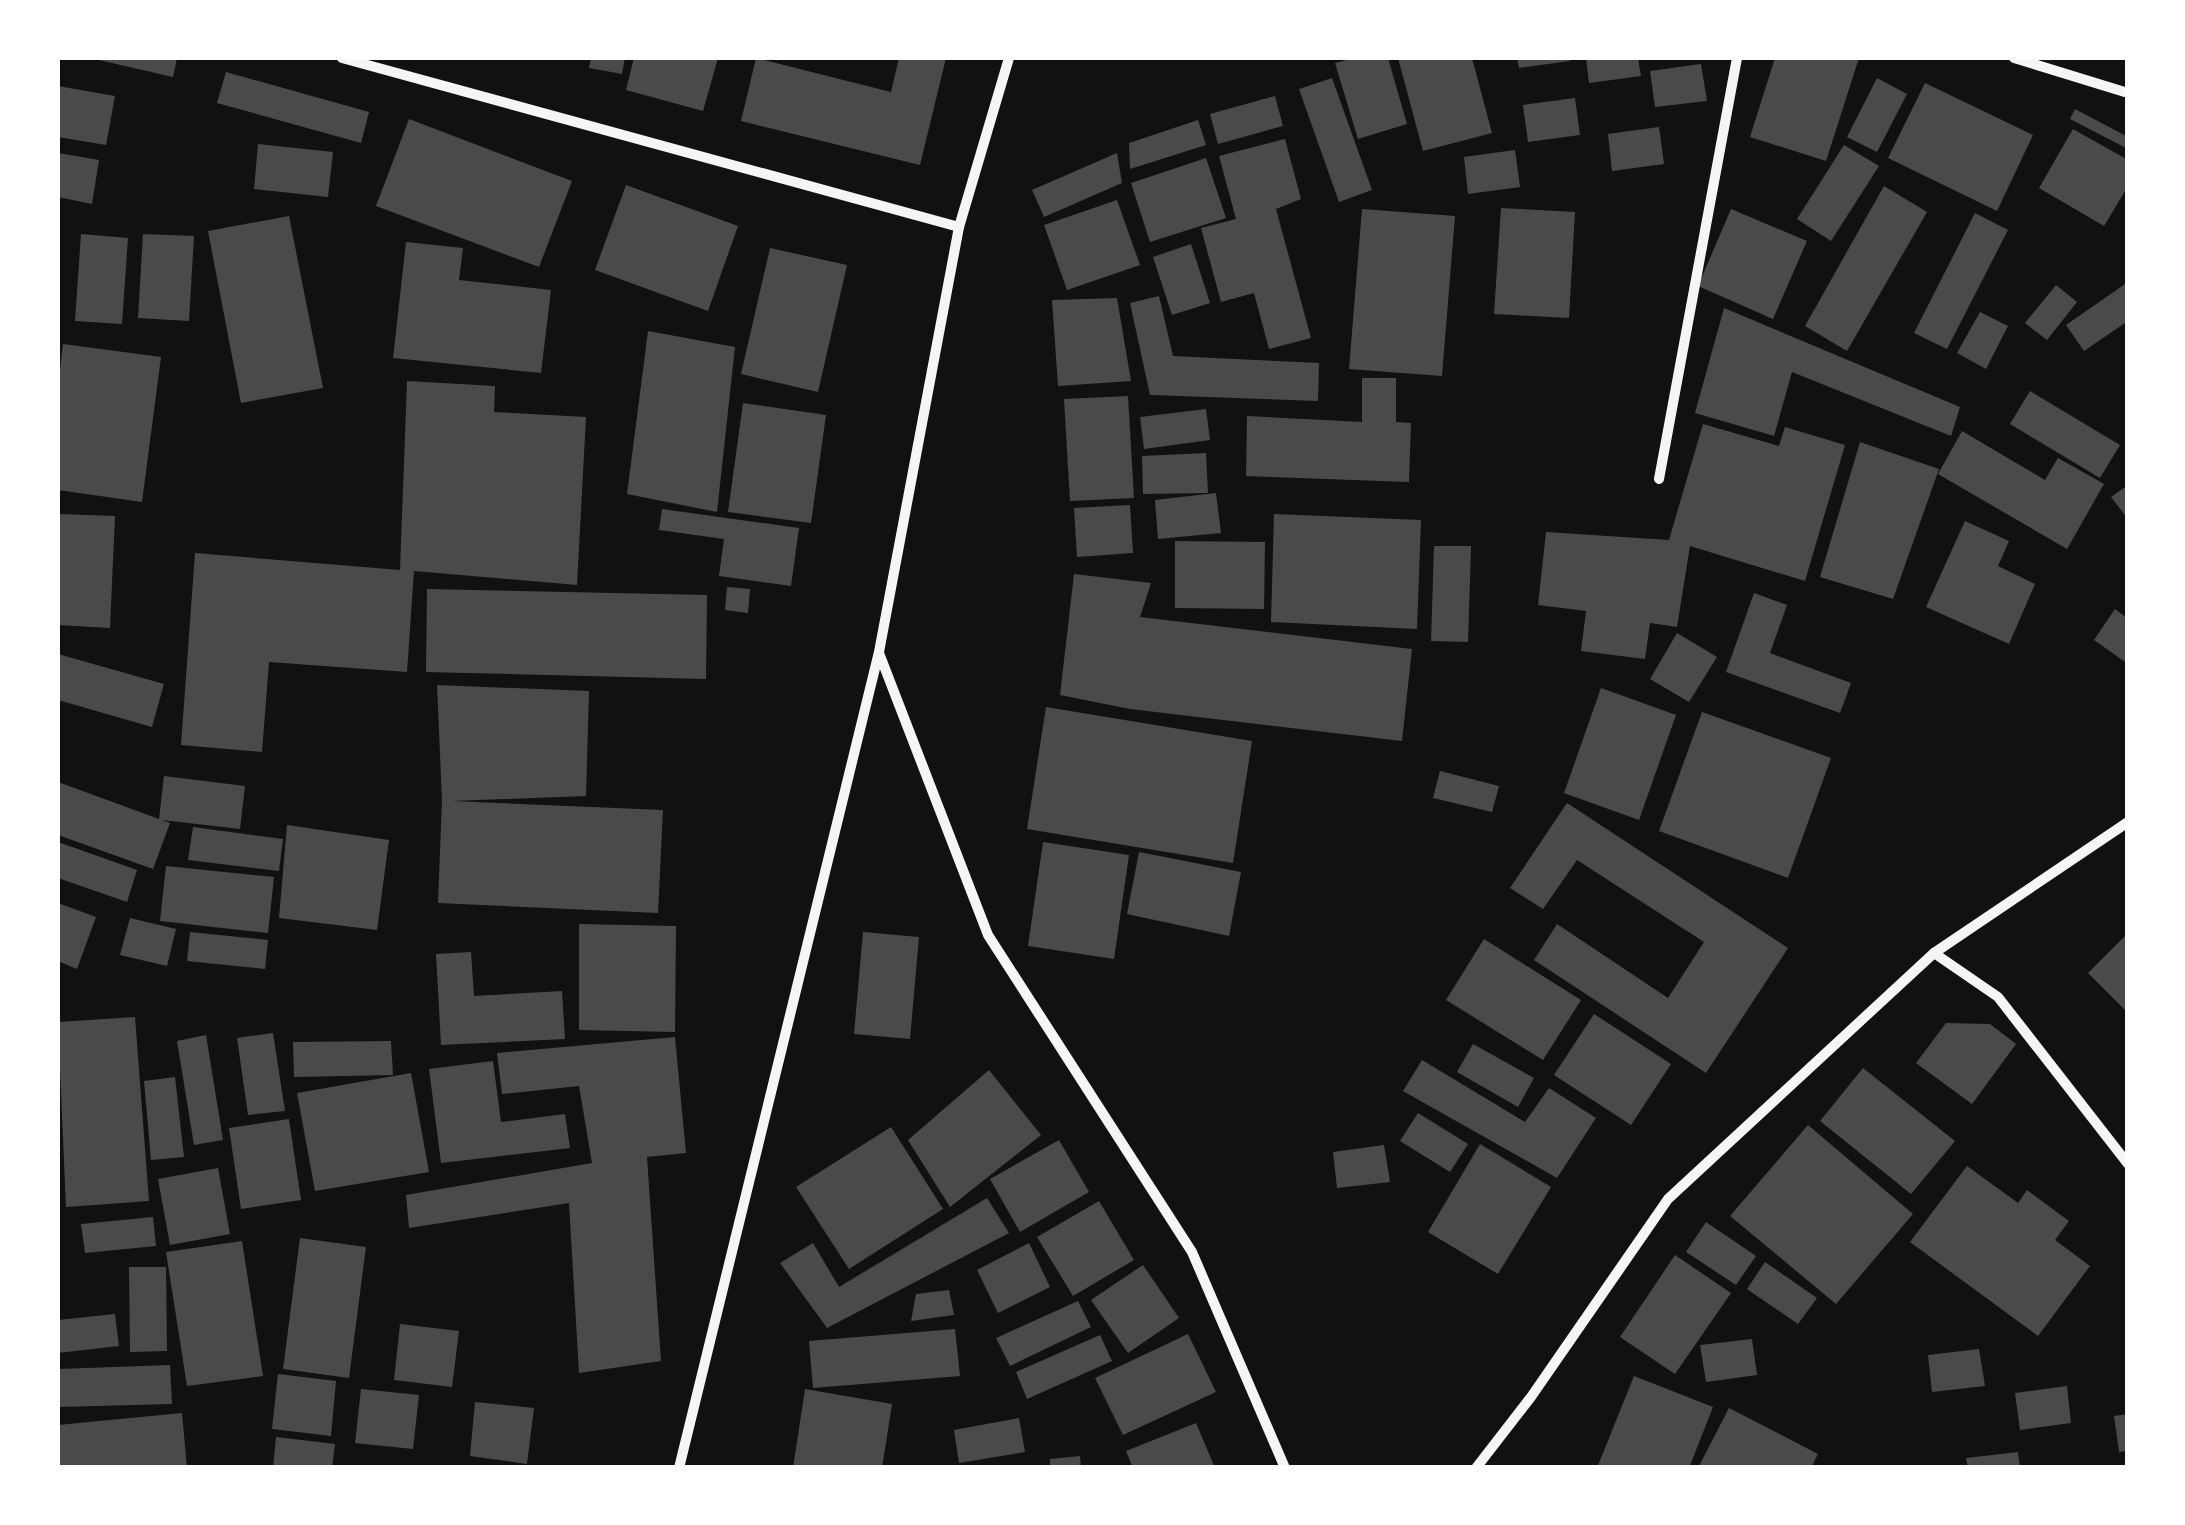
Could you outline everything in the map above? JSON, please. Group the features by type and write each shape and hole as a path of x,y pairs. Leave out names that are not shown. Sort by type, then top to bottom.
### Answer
{"street":[{"path":"342,58 959,227"},
{"path":"679,1468 878,652 959,227 1009,58"},
{"path":"1658,479 1737,58"},
{"path":"2014,58 2128,93"},
{"path":"878,652 988,935 1192,1252 1285,1468"},
{"path":"1476,1468 1532,1397 1668,1199 1934,954 2128,822"},
{"path":"1934,954 1998,998 2128,1164"}],"building":[{"path":"90,58 177,58 173,77"},
{"path":"591,58 625,58 622,74 589,68"},
{"path":"634,58 718,58 703,111 626,90"},
{"path":"756,58 891,92 899,58 946,58 920,165 741,121"},
{"path":"1355,58 1388,58 1407,124 1358,139 1335,63"},
{"path":"1398,58 1472,58 1492,133 1423,151"},
{"path":"1517,58 1569,58 1570,61 1519,68"},
{"path":"1586,58 1638,58 1641,76 1589,83"},
{"path":"1775,58 1859,58 1826,161 1750,137"},
{"path":"1701,64 1707,101 1655,107 1650,71"},
{"path":"226,72 369,112 361,143 217,103"},
{"path":"1332,78 1372,190 1339,202 1299,89"},
{"path":"1877,78 1907,94 1877,152 1847,137"},
{"path":"1925,83 2033,135 1997,211 1888,158"},
{"path":"58,86 115,96 106,145 58,137"},
{"path":"1275,96 1283,126 1218,144 1210,114"},
{"path":"1575,98 1580,135 1528,142 1523,105"},
{"path":"2075,109 2128,137 2128,149 2070,119"},
{"path":"409,119 572,181 539,267 376,206"},
{"path":"1198,120 1206,145 1130,169 1129,143"},
{"path":"1659,127 1664,164 1612,171 1608,134"},
{"path":"2073,129 2128,160 2128,186 2104,226 2039,188"},
{"path":"1285,139 1301,199 1276,209 1311,338 1269,349 1254,293 1221,302 1201,228 1236,219 1219,156"},
{"path":"258,144 333,152 328,197 254,189"},
{"path":"1844,145 1879,166 1831,241 1797,219"},
{"path":"1515,150 1520,187 1468,194 1464,157"},
{"path":"58,153 99,160 92,204 58,197"},
{"path":"1117,153 1122,183 1044,217 1032,190"},
{"path":"1206,158 1226,218 1150,242 1131,183"},
{"path":"626,185 738,226 708,311 595,270"},
{"path":"1884,186 1927,212 1847,351 1805,326"},
{"path":"1117,200 1140,265 1067,290 1044,225"},
{"path":"1501,208 1575,212 1569,318 1494,314"},
{"path":"1362,209 1455,216 1442,376 1349,369"},
{"path":"1731,209 1807,241 1773,319 1698,286"},
{"path":"1975,213 2008,230 1947,349 1914,333"},
{"path":"289,216 323,388 241,403 208,231"},
{"path":"81,234 128,238 122,324 75,321"},
{"path":"143,234 194,236 189,321 138,318"},
{"path":"406,242 463,248 459,280 551,290 541,373 393,358"},
{"path":"1191,244 1210,303 1172,315 1153,257"},
{"path":"770,248 847,265 818,392 741,374"},
{"path":"2128,282 2128,321 2084,351 2066,325"},
{"path":"2056,285 2077,302 2047,340 2025,323"},
{"path":"1159,296 1173,356 1319,363 1318,401 1150,395 1130,303"},
{"path":"1117,298 1131,381 1058,386 1052,300"},
{"path":"1724,308 1960,407 1951,436 1792,372 1774,436 1695,413"},
{"path":"1980,312 2008,326 1986,369 1957,353"},
{"path":"648,331 735,347 717,512 627,494"},
{"path":"63,344 161,357 142,502 58,490 58,387"},
{"path":"1362,378 1396,378 1396,422 1411,423 1409,482 1246,476 1247,416 1362,422"},
{"path":"407,381 495,386 494,412 586,417 577,585 414,571 407,672 269,662 262,752 181,745 195,553 400,570"},
{"path":"2030,391 2120,445 2100,478 2010,424"},
{"path":"1128,396 1134,498 1070,501 1064,399"},
{"path":"743,403 826,415 811,523 728,512"},
{"path":"1206,409 1210,440 1144,449 1140,417"},
{"path":"1703,424 1779,446 1785,427 1845,445 1805,581 1690,546 1677,627 1650,623 1645,659 1581,651 1586,611 1538,605 1546,532 1669,540"},
{"path":"1962,431 2045,480 2058,458 2104,484 2067,549 1938,474"},
{"path":"1860,442 1939,469 1893,599 1820,577"},
{"path":"1206,453 1208,493 1143,494 1142,456"},
{"path":"2128,485 2128,519 2111,497"},
{"path":"1216,493 1221,533 1158,539 1155,500"},
{"path":"1130,505 1133,553 1077,557 1074,508"},
{"path":"662,509 799,528 791,586 719,576 724,539 659,530"},
{"path":"58,514 115,516 110,628 58,625"},
{"path":"1274,514 1421,520 1417,629 1271,622"},
{"path":"1965,521 2009,541 1998,566 2035,584 2009,644 1926,607"},
{"path":"1175,541 1265,542 1264,609 1175,608"},
{"path":"1434,546 1471,546 1468,642 1431,641"},
{"path":"1074,574 1151,583 1140,617 1412,649 1402,741 1130,709 1060,695"},
{"path":"727,587 750,589 748,613 725,610"},
{"path":"427,589 707,595 706,679 426,672"},
{"path":"1754,593 1787,605 1770,653 1851,683 1840,713 1726,672"},
{"path":"2115,609 2128,619 2128,664 2094,640"},
{"path":"1677,633 1717,657 1689,702 1650,679"},
{"path":"58,654 164,684 152,727 58,700"},
{"path":"437,685 589,691 586,796 452,801 663,810 658,913 438,903 442,800"},
{"path":"1601,688 1676,715 1639,820 1564,793"},
{"path":"1046,707 1252,741 1233,863 1027,829"},
{"path":"1702,712 1831,758 1788,878 1659,831"},
{"path":"1440,771 1499,786 1492,812 1433,798"},
{"path":"164,776 245,786 240,829 162,820 170,823 153,869 58,835 58,782 159,819"},
{"path":"1567,803 1788,948 1706,1073 1534,960 1557,924 1668,998 1704,942 1577,860 1543,909 1510,888"},
{"path":"287,825 389,840 377,930 279,918"},
{"path":"193,827 283,839 279,871 188,860"},
{"path":"58,842 137,870 127,902 58,878"},
{"path":"1043,842 1129,855 1114,959 1028,946"},
{"path":"1139,852 1241,872 1229,936 1127,914"},
{"path":"166,866 274,877 268,933 160,921"},
{"path":"58,903 96,917 77,969 58,961"},
{"path":"130,918 176,929 167,966 120,955"},
{"path":"579,924 676,926 675,1032 579,1030"},
{"path":"190,932 268,940 265,969 187,961"},
{"path":"863,932 919,937 910,1039 854,1034"},
{"path":"2128,933 2128,1013 2088,973"},
{"path":"1484,939 1581,1000 1543,1060 1446,1000"},
{"path":"471,952 474,996 562,991 565,1039 441,1045 436,954"},
{"path":"1594,1014 1671,1064 1631,1125 1554,1075"},
{"path":"135,1017 149,1201 66,1207 58,1022"},
{"path":"1946,1023 1990,1024 2016,1044 1972,1104 1916,1063"},
{"path":"273,1033 285,1111 248,1115 237,1038"},
{"path":"206,1035 223,1140 194,1145 177,1041"},
{"path":"675,1037 686,1153 647,1157 661,1361 579,1373 569,1203 409,1228 406,1195 592,1163 579,1086 502,1094 497,1053"},
{"path":"391,1041 393,1075 294,1077 293,1042"},
{"path":"1473,1044 1534,1078 1518,1107 1457,1072"},
{"path":"1422,1060 1525,1122 1549,1088 1596,1118 1557,1178 1403,1091"},
{"path":"493,1061 501,1122 565,1114 570,1148 441,1163 429,1069"},
{"path":"1863,1068 1955,1141 1911,1194 1820,1121"},
{"path":"989,1070 1041,1135 950,1207 908,1140"},
{"path":"411,1073 429,1172 315,1191 297,1093"},
{"path":"175,1077 184,1157 151,1160 144,1081"},
{"path":"1418,1113 1468,1144 1450,1172 1400,1141"},
{"path":"289,1119 301,1200 241,1209 229,1128"},
{"path":"1808,1125 1913,1214 1836,1304 1730,1216"},
{"path":"891,1127 943,1209 849,1269 796,1187"},
{"path":"1059,1140 1089,1192 1020,1232 990,1179"},
{"path":"1480,1144 1551,1187 1498,1274 1428,1232"},
{"path":"1384,1145 1390,1182 1337,1188 1333,1152"},
{"path":"1967,1166 2018,1203 2027,1190 2069,1221 2055,1240 2090,1266 2038,1336 1910,1242"},
{"path":"218,1168 230,1234 170,1245 158,1179"},
{"path":"987,1198 1009,1233 827,1328 780,1263 813,1243 839,1287"},
{"path":"1099,1201 1134,1260 1073,1296 1037,1237"},
{"path":"153,1217 156,1246 85,1253 81,1224"},
{"path":"1706,1222 1756,1256 1736,1285 1686,1252"},
{"path":"300,1238 366,1247 349,1378 283,1369"},
{"path":"242,1241 263,1376 187,1386 166,1252"},
{"path":"1029,1243 1050,1287 998,1313 977,1270"},
{"path":"1675,1255 1731,1293 1675,1374 1620,1337"},
{"path":"1765,1262 1817,1298 1798,1324 1747,1289"},
{"path":"1143,1265 1179,1318 1128,1353 1091,1300"},
{"path":"129,1267 166,1267 167,1351 130,1352"},
{"path":"949,1290 954,1315 911,1321 916,1294"},
{"path":"1078,1301 1091,1327 1010,1366 996,1338"},
{"path":"115,1314 119,1346 58,1353 58,1320"},
{"path":"400,1324 459,1331 452,1387 394,1380"},
{"path":"955,1329 960,1376 813,1388 809,1341"},
{"path":"1188,1334 1216,1392 1123,1435 1095,1378"},
{"path":"1100,1335 1112,1361 1027,1399 1016,1372"},
{"path":"1752,1339 1757,1375 1706,1382 1700,1345"},
{"path":"1979,1349 1985,1386 1932,1392 1928,1355"},
{"path":"170,1365 172,1404 58,1407 58,1369"},
{"path":"278,1374 336,1381 331,1436 272,1429"},
{"path":"1634,1376 1713,1407 1689,1468 1597,1468"},
{"path":"2067,1386 2071,1423 2020,1430 2015,1393"},
{"path":"361,1389 419,1395 413,1449 355,1443"},
{"path":"805,1389 892,1404 882,1468 793,1468"},
{"path":"475,1402 534,1408 527,1464 470,1456"},
{"path":"1729,1408 1818,1454 1811,1468 1698,1468"},
{"path":"182,1413 187,1468 58,1468 58,1425"},
{"path":"2128,1414 2128,1451 2119,1452 2114,1416"},
{"path":"1019,1418 1025,1452 959,1463 954,1430"},
{"path":"1196,1423 1215,1468 1133,1468 1126,1451"},
{"path":"276,1437 335,1444 332,1468 273,1468"},
{"path":"2018,1452 2020,1468 1968,1468 1966,1458"},
{"path":"1080,1456 1081,1468 1050,1468 1050,1459"}]}
